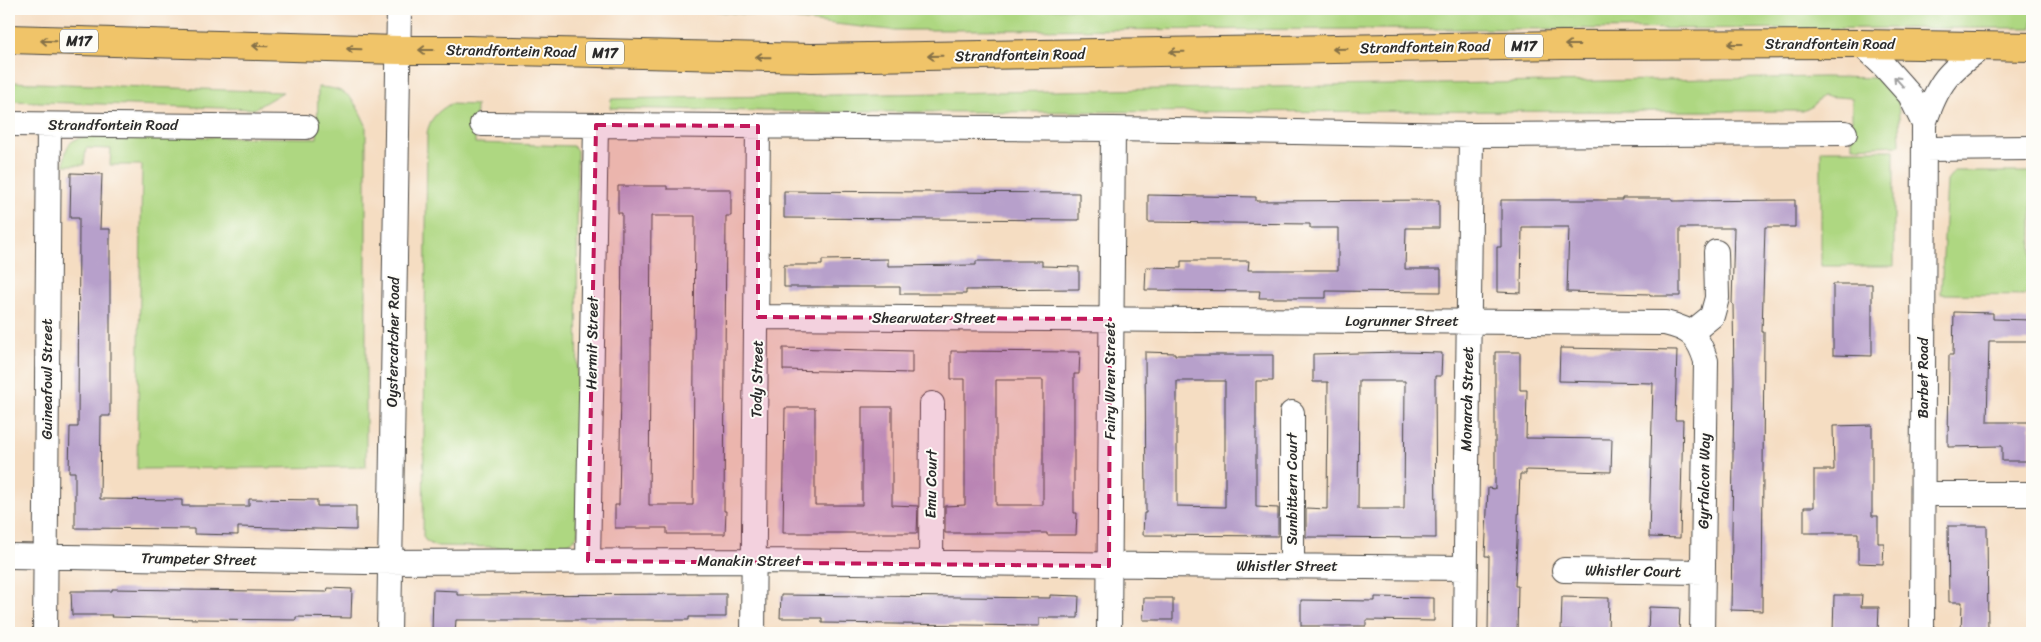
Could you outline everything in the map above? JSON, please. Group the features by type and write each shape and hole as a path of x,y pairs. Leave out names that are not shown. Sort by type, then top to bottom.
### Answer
{"main road":[{"name":"Strandfontein Road","path":"9,40 812,58 1563,45 1860,44 2032,47"}],"street":[{"name":"Oystercatcher Road","path":"389,633 399,9"},
{"name":"Barbet Road","path":"1860,44 1884,66 1910,95 1924,124"},
{"name":"Barbet Road","path":"1922,633 1924,124 1933,98 1948,74 1958,64 1984,46"},
{"name":"Strandfontein Road","path":"9,124 306,127"},
{"path":"482,124 1471,135 1845,133"},
{"name":"Guineafowl Street","path":"45,633 49,125"},
{"name":"Hermit Street","path":"588,561 596,125"},
{"name":"Tody Street","path":"753,633 758,317 758,126"},
{"name":"Fairy Wren Street","path":"1109,633 1113,130"},
{"name":"Monarch Street","path":"1465,633 1471,135"},
{"path":"1924,149 2032,148"},
{"path":"1692,333 1712,316 1717,298 1716,252"},
{"name":"Shearwater Street","path":"758,317 1110,319"},
{"name":"Logrunner Street","path":"1110,319 1665,323 1680,326 1692,333"},
{"name":"Gyrfalcon Way","path":"1692,333 1700,343 1706,361 1702,633"},
{"name":"Emu Court","path":"931,563 932,404"},
{"name":"Sunbittern Court","path":"1292,412 1292,566"},
{"path":"1924,494 2032,494"},
{"name":"Trumpeter Street","path":"9,556 389,562"},
{"name":"Manakin Street","path":"389,562 754,561 1109,566"},
{"name":"Whistler Street","path":"1109,566 1466,568"},
{"name":"Whistler Court","path":"1564,570 1703,572"}],"highlighted area":[{"path":"596,125 758,126 758,317 1110,319 1109,566 588,561"}],"green space":[{"path":"698,9 2032,9 2032,28 890,30"},
{"path":"1824,77 1882,78 1898,90 1900,145 1852,147 1852,98 1822,96 1813,106 1803,111 816,112 610,108 611,99"},
{"path":"9,82 283,92 254,109 9,101"},
{"path":"318,87 344,93 354,102 366,125 366,467 137,469 142,165 110,165 111,149 86,148 84,165 64,165 67,149 71,142 86,136 317,138"},
{"path":"450,104 476,105 475,143 573,146 577,150 578,533 575,539 561,548 434,546 425,540 423,536 427,133 430,123 435,116"},
{"path":"1821,150 1894,150 1894,266 1821,266"},
{"path":"1954,172 2032,172 2032,295 1941,294 1947,181"}],"building":[{"path":"71,173 102,174 100,229 110,229 110,416 101,416 100,499 182,500 182,506 249,506 249,499 317,500 317,506 356,506 356,530 238,527 238,535 194,534 194,529 75,528 75,472 69,472 70,427 78,427 79,218 70,218"},
{"path":"618,186 667,186 667,189 731,189 731,216 726,216 725,534 667,534 667,528 615,528 615,505 619,505 621,390 622,213 618,213","holes":["651,216 695,216 693,505 649,505"]},
{"path":"784,191 1079,193 1079,220 784,218"},
{"path":"1148,195 1256,197 1256,201 1439,200 1439,228 1406,228 1405,269 1441,269 1441,292 1326,291 1326,298 1259,298 1260,291 1145,290 1146,267 1181,268 1181,261 1249,261 1248,270 1338,270 1338,228 1310,228 1310,224 1148,222"},
{"path":"1622,198 1672,198 1672,201 1795,200 1795,227 1765,227 1762,332 1764,332 1762,611 1731,610 1734,228 1680,228 1680,296 1650,296 1650,294 1567,292 1569,227 1522,227 1521,293 1497,292 1497,247 1501,247 1501,200 1622,200"},
{"path":"888,259 888,266 976,265 976,261 1042,261 1042,266 1079,267 1079,289 966,290 966,294 900,294 900,287 784,287 784,265 822,265 822,260"},
{"path":"1833,284 1872,284 1872,356 1833,355"},
{"path":"1954,312 1993,313 1993,319 2032,320 2032,341 1989,341 1987,422 2030,422 2030,461 2002,461 2002,446 1948,447 1949,355 1953,355"},
{"path":"783,348 912,351 912,373 783,370"},
{"path":"1560,348 1677,350 1675,420 1683,420 1680,538 1649,537 1653,383 1559,381"},
{"path":"951,351 1080,352 1079,374 1074,374 1074,513 1077,513 1076,535 1047,535 1047,533 945,533 945,506 965,505 965,379 951,379","holes":["996,380 1043,380 1043,505 996,505"]},
{"path":"1145,352 1175,353 1175,355 1273,355 1273,381 1256,381 1256,507 1278,508 1278,536 1143,535 1144,513 1146,513","holes":["1177,381 1225,381 1225,507 1177,506"]},
{"path":"1495,352 1520,352 1520,390 1527,390 1526,438 1612,439 1611,472 1526,470 1526,474 1520,474 1515,586 1518,586 1517,633 1488,633 1489,556 1485,556 1488,488 1495,489"},
{"path":"1442,353 1441,376 1435,376 1436,538 1306,537 1306,508 1327,509 1328,382 1313,382 1313,354","holes":["1359,381 1405,381 1404,509 1358,509"]},
{"path":"862,407 892,407 892,505 918,506 917,533 783,533 785,408 815,408 815,505 862,505"},
{"path":"1872,425 1872,516 1878,516 1878,543 1884,543 1883,564 1858,563 1858,533 1804,533 1804,507 1814,507 1814,470 1834,470 1833,426"},
{"path":"1948,526 1987,526 1988,633 1961,633 1962,602 1949,602"},
{"path":"328,588 352,589 351,618 296,617 296,620 199,619 72,615 71,591 112,591 112,589 327,592"},
{"path":"433,590 457,591 457,595 726,594 726,617 689,617 689,620 456,620 455,633 432,633"},
{"path":"781,595 1050,598 1050,595 1079,596 1078,618 1039,618 1039,626 822,623 822,618 780,618"},
{"path":"1834,595 1862,595 1861,607 1879,607 1878,633 1833,633"},
{"path":"1375,597 1434,598 1434,621 1366,620 1366,626 1301,626 1301,600 1375,601"},
{"path":"1562,597 1609,598 1608,631 1561,630"},
{"path":"1144,598 1173,598 1173,620 1143,620"},
{"path":"1649,607 1680,608 1679,633 1648,633"}]}
